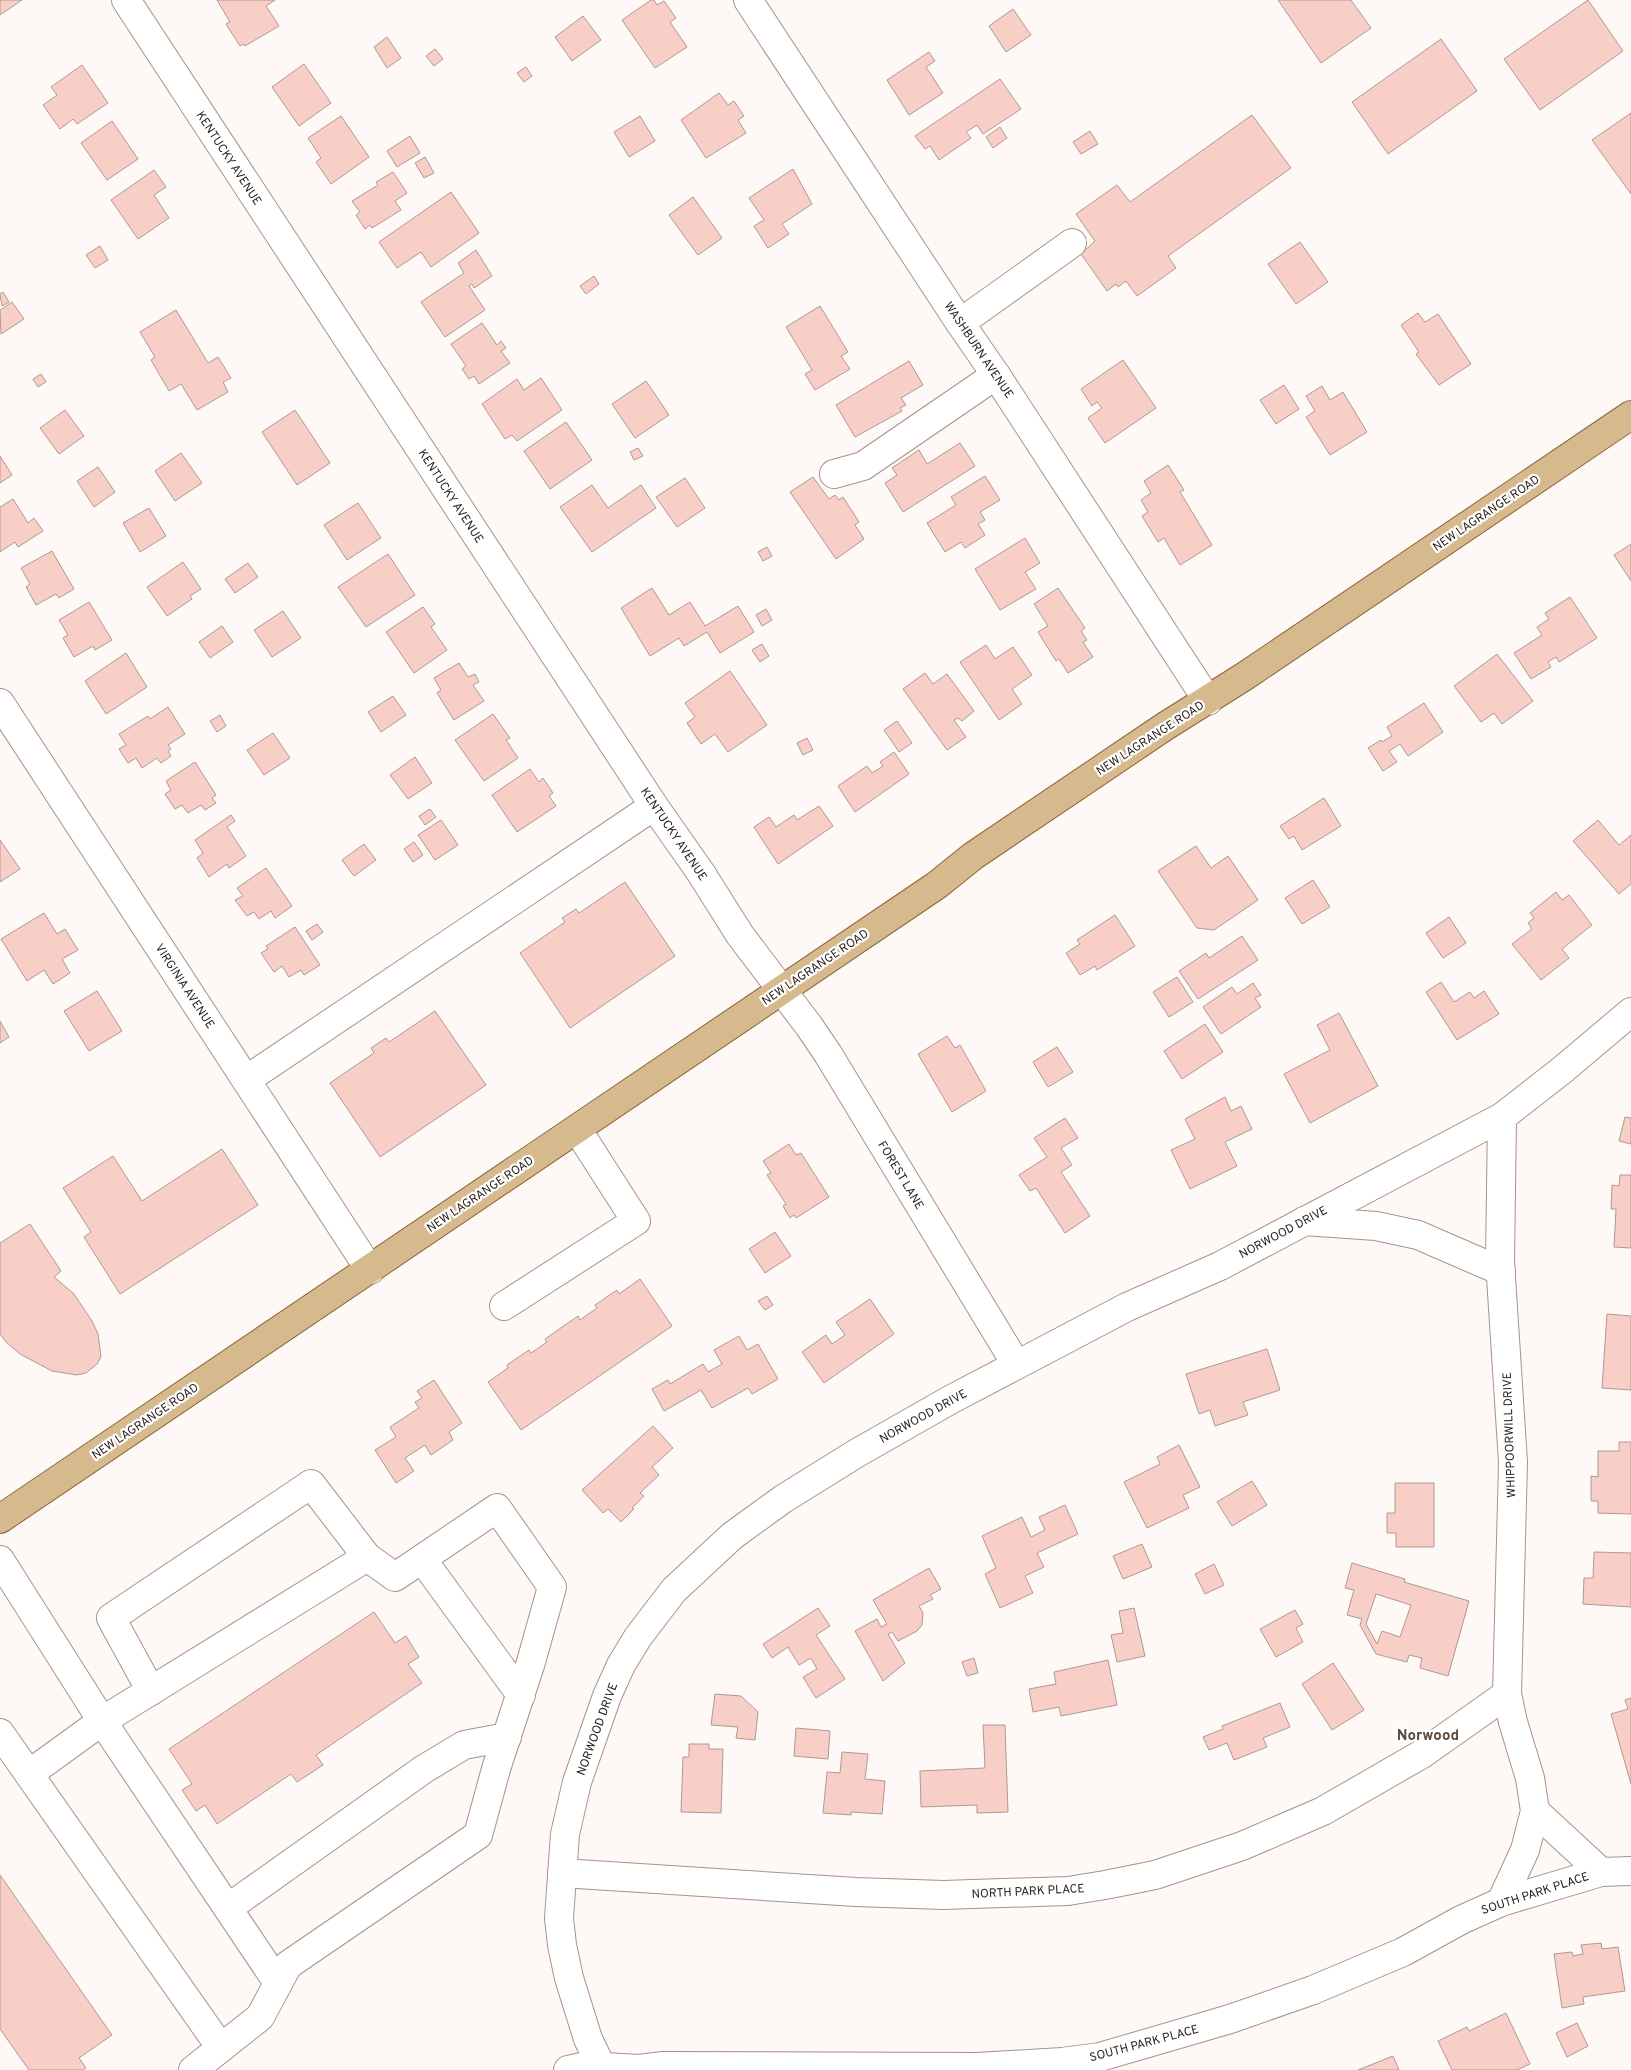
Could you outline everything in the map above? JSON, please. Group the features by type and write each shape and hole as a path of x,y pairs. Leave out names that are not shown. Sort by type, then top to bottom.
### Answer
{"main road":[{"name":"NEW LAGRANGE ROAD","path":"0,1519 937,885 973,856 1164,727 1208,701 1631,415"}],"street":[{"name":"KENTUCKY AVENUE","path":"126,0 654,806 701,873 740,935 781,989"},
{"name":"WASHBURN AVENUE","path":"748,0 996,375 1208,701"},
{"path":"960,323 1072,243"},
{"path":"834,474 863,466 996,375"},
{"name":"VIRGINIA AVENUE","path":"0,702 370,1270"},
{"path":"246,1080 654,806"},
{"name":"FOREST LANE","path":"781,989 828,1054 1016,1364"},
{"name":"NORWOOD DRIVE","path":"602,2069 588,2039 569,1978 562,1945 559,1918 565,1834 577,1782 606,1696 621,1665 638,1637 674,1590 732,1536 783,1499 857,1453 1016,1364 1127,1307 1220,1266 1502,1117 1561,1071 1631,1012"},
{"name":"WHIPPOORWILL DRIVE","path":"1501,1902 1525,1850 1535,1811 1530,1778 1513,1722 1507,1694 1513,1462 1501,1271 1502,1117"},
{"path":"504,1306 636,1221 577,1129"},
{"path":"1304,1221 1376,1226 1418,1235 1501,1271"},
{"path":"151,1691 111,1618 311,1484 367,1557 395,1577 497,1508 552,1587 478,1835 288,1965 260,2018 193,2070"},
{"path":"29,1774 102,1721 367,1557"},
{"path":"422,1559 521,1695"},
{"path":"0,1560 102,1721 278,1983"},
{"name":"NORTH PARK PLACE","path":"562,1873 856,1892 943,1895 1068,1891 1104,1885 1155,1875 1242,1846 1323,1811 1422,1754 1507,1694"},
{"path":"0,1733 221,2048"},
{"path":"228,1908 440,1759 464,1745 507,1737"},
{"path":"1535,1811 1601,1872"},
{"name":"SOUTH PARK PLACE","path":"568,2070 587,2066 602,2069 639,2069 663,2066 977,2067 1062,2062 1100,2057 1230,2019 1313,1990 1403,1952 1461,1920 1501,1902 1601,1872 1631,1871"}],"building":[{"path":"0,0 22,0 0,15"},
{"path":"217,0 275,0 266,6 279,26 245,46 244,44 240,46 226,24 230,22"},
{"path":"651,0 654,0 657,5 664,1 676,18 670,22 687,47 655,68 622,20"},
{"path":"1278,0 1351,0 1371,28 1321,63"},
{"path":"1588,0 1623,51 1540,110 1504,59"},
{"path":"1013,9 1031,35 1006,52 989,26"},
{"path":"583,16 601,40 572,61 555,37"},
{"path":"387,37 401,58 387,68 374,47"},
{"path":"1441,39 1477,91 1388,154 1352,102"},
{"path":"435,49 443,59 434,66 426,56"},
{"path":"929,52 935,61 926,67 943,93 909,115 887,80"},
{"path":"304,64 331,103 299,126 272,87"},
{"path":"82,65 108,103 77,124 73,119 60,129 43,105 57,95 51,87"},
{"path":"526,67 532,76 524,82 517,73"},
{"path":"1000,79 1021,109 983,134 977,125 966,132 971,138 939,160 930,146 925,149 915,136"},
{"path":"719,93 728,105 734,101 744,116 738,120 746,133 706,158 681,120"},
{"path":"1631,113 1631,194 1592,140"},
{"path":"1252,115 1291,168 1168,256 1176,268 1137,296 1126,281 1118,287 1116,284 1107,291 1081,254 1095,241 1076,214 1117,185 1130,202"},
{"path":"341,116 369,157 331,184 316,162 321,158 308,138"},
{"path":"640,116 655,141 629,157 614,132"},
{"path":"112,121 138,159 107,180 81,143"},
{"path":"1000,127 1007,138 993,148 986,137"},
{"path":"1090,131 1098,144 1081,154 1073,142"},
{"path":"410,136 420,153 397,167 387,151"},
{"path":"425,157 434,173 424,178 415,163"},
{"path":"793,169 812,204 782,224 789,234 768,248 754,226 764,220 749,198"},
{"path":"154,170 166,187 154,195 169,218 138,239 111,200"},
{"path":"393,172 407,193 395,201 401,210 372,228 370,225 365,229 356,215 360,212 352,201 378,185 376,182"},
{"path":"451,192 479,233 431,267 421,252 397,268 379,242"},
{"path":"693,197 722,238 698,255 669,215"},
{"path":"1300,242 1328,282 1296,304 1268,264"},
{"path":"100,246 108,260 95,268 86,255"},
{"path":"476,250 492,276 474,288 472,284 469,286 485,310 445,337 421,302 464,273 458,263"},
{"path":"594,276 599,284 586,294 580,286"},
{"path":"3,292 9,302 2,306 0,294"},
{"path":"12,302 24,319 1,334 0,310"},
{"path":"820,306 848,352 841,356 850,369 815,390 805,374 812,370 786,327"},
{"path":"176,310 208,363 218,357 231,378 223,382 228,392 197,410 181,384 169,391 151,360 155,357 140,332"},
{"path":"1418,313 1425,322 1438,314 1471,364 1439,385 1416,354 1419,352 1401,325"},
{"path":"482,323 497,345 501,341 506,348 501,351 510,363 479,384 474,376 469,379 462,369 466,366 451,344"},
{"path":"1123,360 1156,408 1105,443 1088,418 1102,408 1097,402 1092,406 1081,389"},
{"path":"909,361 923,385 901,398 906,405 900,408 902,411 855,437 836,405"},
{"path":"41,374 46,382 38,387 33,379"},
{"path":"541,378 562,410 517,441 512,435 505,439 482,404 517,379 524,390"},
{"path":"646,381 669,415 635,438 612,404"},
{"path":"1284,385 1299,409 1276,424 1260,400"},
{"path":"1322,386 1330,400 1343,392 1367,432 1330,455 1306,417 1315,411 1306,396"},
{"path":"65,410 84,436 59,454 40,428"},
{"path":"295,410 330,463 297,485 262,432"},
{"path":"566,422 592,460 550,489 524,451"},
{"path":"960,443 975,466 903,512 885,483 897,475 892,468 919,450 927,464"},
{"path":"638,448 643,456 634,460 630,452"},
{"path":"181,453 202,483 175,501 155,471"},
{"path":"0,456 12,475 0,483"},
{"path":"1168,465 1184,490 1180,492 1212,545 1180,565 1164,538 1158,542 1142,516 1148,512 1141,500 1151,493 1144,481"},
{"path":"98,467 115,492 94,507 77,481"},
{"path":"985,476 1000,500 980,512 985,520 978,524 985,535 965,548 961,542 945,552 927,523 956,505 951,497"},
{"path":"813,477 829,499 835,495 839,500 843,497 859,522 855,525 864,539 836,559 790,492"},
{"path":"685,478 705,508 677,527 656,497"},
{"path":"592,485 608,508 641,485 656,508 592,552 560,507"},
{"path":"13,499 28,523 34,518 43,531 18,547 15,542 0,552 0,507"},
{"path":"358,503 381,538 347,560 324,525"},
{"path":"149,508 166,536 140,552 123,523"},
{"path":"1025,538 1040,563 1025,572 1036,589 1000,610 975,569"},
{"path":"1631,544 1631,581 1614,555"},
{"path":"767,547 772,556 763,561 758,552"},
{"path":"52,551 74,589 59,598 56,594 36,605 26,587 30,584 21,568"},
{"path":"388,554 415,595 366,627 338,587"},
{"path":"183,562 201,589 190,596 192,599 167,616 147,587"},
{"path":"248,563 258,577 235,593 225,579"},
{"path":"652,588 669,615 690,602 705,626 738,606 754,632 720,653 707,632 684,646 679,638 650,656 621,608"},
{"path":"1058,588 1085,628 1081,631 1087,640 1083,642 1093,657 1068,673 1059,659 1056,661 1038,632 1048,626 1034,604"},
{"path":"1570,597 1597,638 1559,662 1556,657 1548,662 1551,667 1531,679 1514,653 1542,635 1537,627 1549,619 1545,613"},
{"path":"89,602 112,640 95,650 93,646 74,657 63,638 68,635 59,620"},
{"path":"423,607 435,624 431,627 447,650 414,673 386,632"},
{"path":"766,609 772,620 762,626 756,615"},
{"path":"283,611 301,638 272,657 254,630"},
{"path":"222,626 233,642 210,658 199,642"},
{"path":"762,644 769,656 760,662 752,650"},
{"path":"986,645 995,659 1013,647 1032,675 1012,689 1022,704 999,720 960,662"},
{"path":"126,653 147,687 106,714 85,681"},
{"path":"1497,654 1533,701 1502,724 1494,713 1481,722 1454,686"},
{"path":"459,663 468,677 475,674 479,682 473,685 484,701 454,720 437,693 441,690 434,678"},
{"path":"730,671 767,725 728,752 715,734 701,744 687,723 695,717 685,703"},
{"path":"925,673 933,684 947,674 974,711 962,721 958,718 954,720 966,737 947,750 903,689"},
{"path":"393,696 406,715 381,732 368,712"},
{"path":"1424,703 1443,732 1408,756 1400,744 1389,751 1397,762 1383,771 1368,748 1392,736 1387,727"},
{"path":"168,707 185,734 168,745 171,749 168,751 171,756 161,763 157,758 142,768 136,758 128,763 119,749 126,745 119,734 148,716 150,719"},
{"path":"493,714 510,738 506,740 518,758 484,781 455,740"},
{"path":"220,715 226,726 217,732 210,721"},
{"path":"897,721 912,743 899,752 884,730"},
{"path":"273,733 290,758 264,775 247,750"},
{"path":"807,738 813,750 803,755 797,743"},
{"path":"894,752 909,774 855,812 838,786 867,766 872,773 883,766 880,762"},
{"path":"415,757 432,783 408,799 390,775"},
{"path":"195,762 216,795 212,798 216,803 205,810 201,805 188,813 182,805 175,809 165,794 171,790 166,781"},
{"path":"530,769 539,782 543,778 553,793 549,796 556,806 517,832 492,795"},
{"path":"1324,798 1341,826 1302,850 1294,836 1289,839 1280,826"},
{"path":"819,806 833,826 778,864 754,827 769,817 776,827 794,815 797,820"},
{"path":"430,809 436,817 425,825 419,816"},
{"path":"231,815 235,821 227,827 246,856 229,868 227,864 209,877 197,858 203,853 195,840"},
{"path":"441,820 458,845 435,860 418,835"},
{"path":"1598,820 1619,845 1631,835 1631,884 1619,894 1573,841"},
{"path":"0,840 20,869 0,882"},
{"path":"414,842 423,855 413,862 404,849"},
{"path":"364,844 376,860 354,876 342,860"},
{"path":"1196,846 1211,868 1228,856 1258,900 1214,930 1197,928 1158,871"},
{"path":"266,868 292,906 275,918 271,911 259,919 254,912 247,916 235,900 243,896 237,888"},
{"path":"1313,880 1330,907 1302,924 1285,898"},
{"path":"625,882 675,956 570,1028 520,953 565,922 562,918 576,909 579,913"},
{"path":"1556,892 1562,900 1569,895 1592,925 1562,949 1569,958 1541,980 1512,944 1532,929 1528,923 1534,918 1530,913"},
{"path":"44,913 57,934 65,929 78,950 62,959 70,973 53,984 44,970 27,981 1,939"},
{"path":"1115,915 1135,946 1097,970 1095,966 1080,975 1066,953 1080,944 1077,940"},
{"path":"1449,917 1466,943 1443,958 1426,933"},
{"path":"317,924 323,932 312,940 306,931"},
{"path":"295,927 320,965 304,975 301,970 289,977 282,966 274,972 261,953 268,949 266,946"},
{"path":"1242,936 1258,960 1198,999 1179,971 1206,953 1209,958"},
{"path":"1177,977 1193,1002 1169,1017 1153,992"},
{"path":"1441,982 1454,1002 1470,992 1474,998 1484,991 1499,1014 1457,1040 1426,992"},
{"path":"1253,983 1261,995 1255,998 1261,1007 1221,1034 1203,1007 1232,987 1237,994"},
{"path":"97,991 122,1031 89,1051 64,1011"},
{"path":"435,1011 486,1085 380,1157 330,1083 374,1053 371,1048 386,1038 389,1042"},
{"path":"1339,1013 1378,1086 1310,1123 1284,1074 1330,1050 1317,1025"},
{"path":"0,1021 9,1037 0,1043"},
{"path":"1205,1024 1223,1052 1182,1079 1164,1051"},
{"path":"947,1036 955,1048 960,1045 986,1091 952,1112 918,1054"},
{"path":"1057,1047 1073,1072 1048,1087 1033,1062"},
{"path":"1225,1097 1231,1111 1241,1106 1252,1129 1225,1142 1237,1166 1190,1189 1171,1150 1195,1139 1185,1119"},
{"path":"1625,1117 1631,1118 1631,1144 1619,1141"},
{"path":"1065,1118 1078,1138 1061,1148 1072,1165 1061,1172 1090,1216 1065,1233 1036,1188 1030,1191 1019,1175 1047,1157 1034,1138"},
{"path":"789,1144 796,1155 801,1153 829,1197 796,1218 794,1215 790,1218 783,1206 786,1204 767,1175 771,1173 763,1161"},
{"path":"222,1149 258,1205 120,1294 84,1237 91,1232 63,1188 113,1156 142,1201"},
{"path":"1620,1175 1631,1175 1631,1248 1614,1247 1616,1209 1611,1209 1612,1185 1619,1186"},
{"path":"30,1224 61,1271 54,1277 74,1294 92,1321 98,1334 101,1357 97,1364 86,1373 77,1375 52,1371 20,1354 0,1334 0,1243"},
{"path":"775,1232 791,1256 765,1273 749,1249"},
{"path":"640,1279 672,1326 521,1430 488,1382 508,1368 507,1365 529,1350 531,1353 547,1342 545,1339 578,1316 580,1320 597,1308 595,1305 617,1290 619,1294"},
{"path":"767,1296 773,1305 765,1310 758,1301"},
{"path":"870,1299 894,1334 824,1383 802,1352 826,1335 832,1344 845,1335 836,1322"},
{"path":"1607,1314 1631,1316 1631,1390 1602,1388"},
{"path":"739,1336 747,1350 758,1344 778,1379 752,1394 748,1388 712,1408 701,1390 664,1411 652,1389 668,1380 670,1384 703,1364 708,1372 722,1364 714,1350"},
{"path":"1267,1349 1280,1390 1243,1402 1248,1415 1215,1426 1210,1410 1199,1414 1186,1374"},
{"path":"434,1380 462,1423 449,1432 453,1440 431,1455 425,1445 405,1458 414,1471 396,1483 375,1450 396,1437 390,1427 419,1408 415,1402 422,1398 417,1391"},
{"path":"653,1426 673,1448 652,1467 659,1475 640,1493 644,1496 621,1522 608,1509 603,1513 582,1490"},
{"path":"1619,1442 1631,1442 1631,1514 1598,1513 1598,1501 1591,1501 1591,1476 1598,1477 1598,1451 1619,1451"},
{"path":"1179,1445 1200,1487 1183,1495 1189,1508 1147,1528 1124,1482 1160,1464 1157,1457"},
{"path":"1252,1481 1267,1505 1232,1526 1217,1502"},
{"path":"1395,1483 1434,1483 1434,1547 1396,1547 1396,1533 1387,1533 1387,1513 1395,1513"},
{"path":"1065,1505 1078,1534 1037,1553 1044,1567 1025,1576 1033,1593 1000,1608 985,1574 996,1568 982,1536 1022,1517 1031,1537 1045,1530 1039,1517"},
{"path":"1142,1544 1152,1567 1123,1579 1113,1556"},
{"path":"1594,1552 1631,1553 1631,1607 1583,1604 1584,1578 1593,1578"},
{"path":"1352,1563 1405,1579 1404,1582 1469,1601 1448,1676 1420,1668 1422,1658 1409,1655 1407,1662 1376,1654 1360,1625 1362,1619 1347,1615 1354,1590 1345,1588","holes":["1376,1594 1411,1605 1400,1637 1382,1631 1377,1644 1366,1624"]},
{"path":"1214,1564 1224,1585 1205,1594 1195,1574"},
{"path":"929,1568 941,1589 930,1595 933,1599 919,1606 923,1613 922,1625 917,1631 898,1641 892,1632 888,1634 905,1663 883,1681 855,1631 877,1619 881,1627 887,1624 873,1600"},
{"path":"818,1608 830,1626 816,1635 845,1679 816,1698 803,1677 817,1669 811,1658 799,1665 788,1647 772,1658 763,1644"},
{"path":"1134,1608 1145,1656 1117,1662 1111,1635 1123,1633 1119,1611"},
{"path":"1295,1610 1303,1624 1296,1628 1303,1642 1276,1657 1260,1629"},
{"path":"374,1612 395,1643 406,1636 419,1657 408,1664 422,1683 316,1755 323,1765 297,1782 291,1774 217,1824 205,1805 196,1811 182,1790 192,1784 169,1749"},
{"path":"974,1658 978,1673 967,1676 962,1662"},
{"path":"1108,1660 1117,1705 1061,1716 1059,1707 1033,1712 1029,1689 1056,1684 1054,1672"},
{"path":"1333,1663 1364,1710 1332,1730 1302,1684"},
{"path":"715,1694 741,1696 758,1712 755,1740 736,1738 738,1727 711,1725"},
{"path":"1631,1698 1631,1784 1611,1714 1628,1709 1625,1700"},
{"path":"1280,1703 1290,1727 1263,1738 1267,1747 1234,1760 1227,1743 1209,1750 1203,1737 1223,1729 1222,1726"},
{"path":"983,1725 1005,1725 1008,1812 977,1813 977,1805 921,1807 920,1771 985,1768"},
{"path":"796,1728 830,1731 828,1759 794,1756"},
{"path":"689,1744 709,1744 709,1749 723,1749 721,1813 681,1812 683,1757 689,1757"},
{"path":"842,1752 868,1754 865,1779 885,1781 882,1814 851,1812 851,1815 823,1813 827,1772 840,1773"},
{"path":"0,1875 112,2035 79,2058 86,2068 83,2070 29,2070 0,2029"},
{"path":"1601,1943 1602,1949 1618,1947 1625,1991 1583,1997 1584,2004 1562,2008 1554,1954 1572,1952 1573,1956 1583,1954 1581,1945"},
{"path":"1506,2013 1530,2064 1517,2070 1452,2070 1438,2041 1467,2027 1469,2031"},
{"path":"1577,2023 1588,2046 1567,2057 1556,2033"},
{"path":"1393,2056 1399,2070 1358,2070"}],"district":[{"name":"Norwood","path":"1428,1735"}]}
